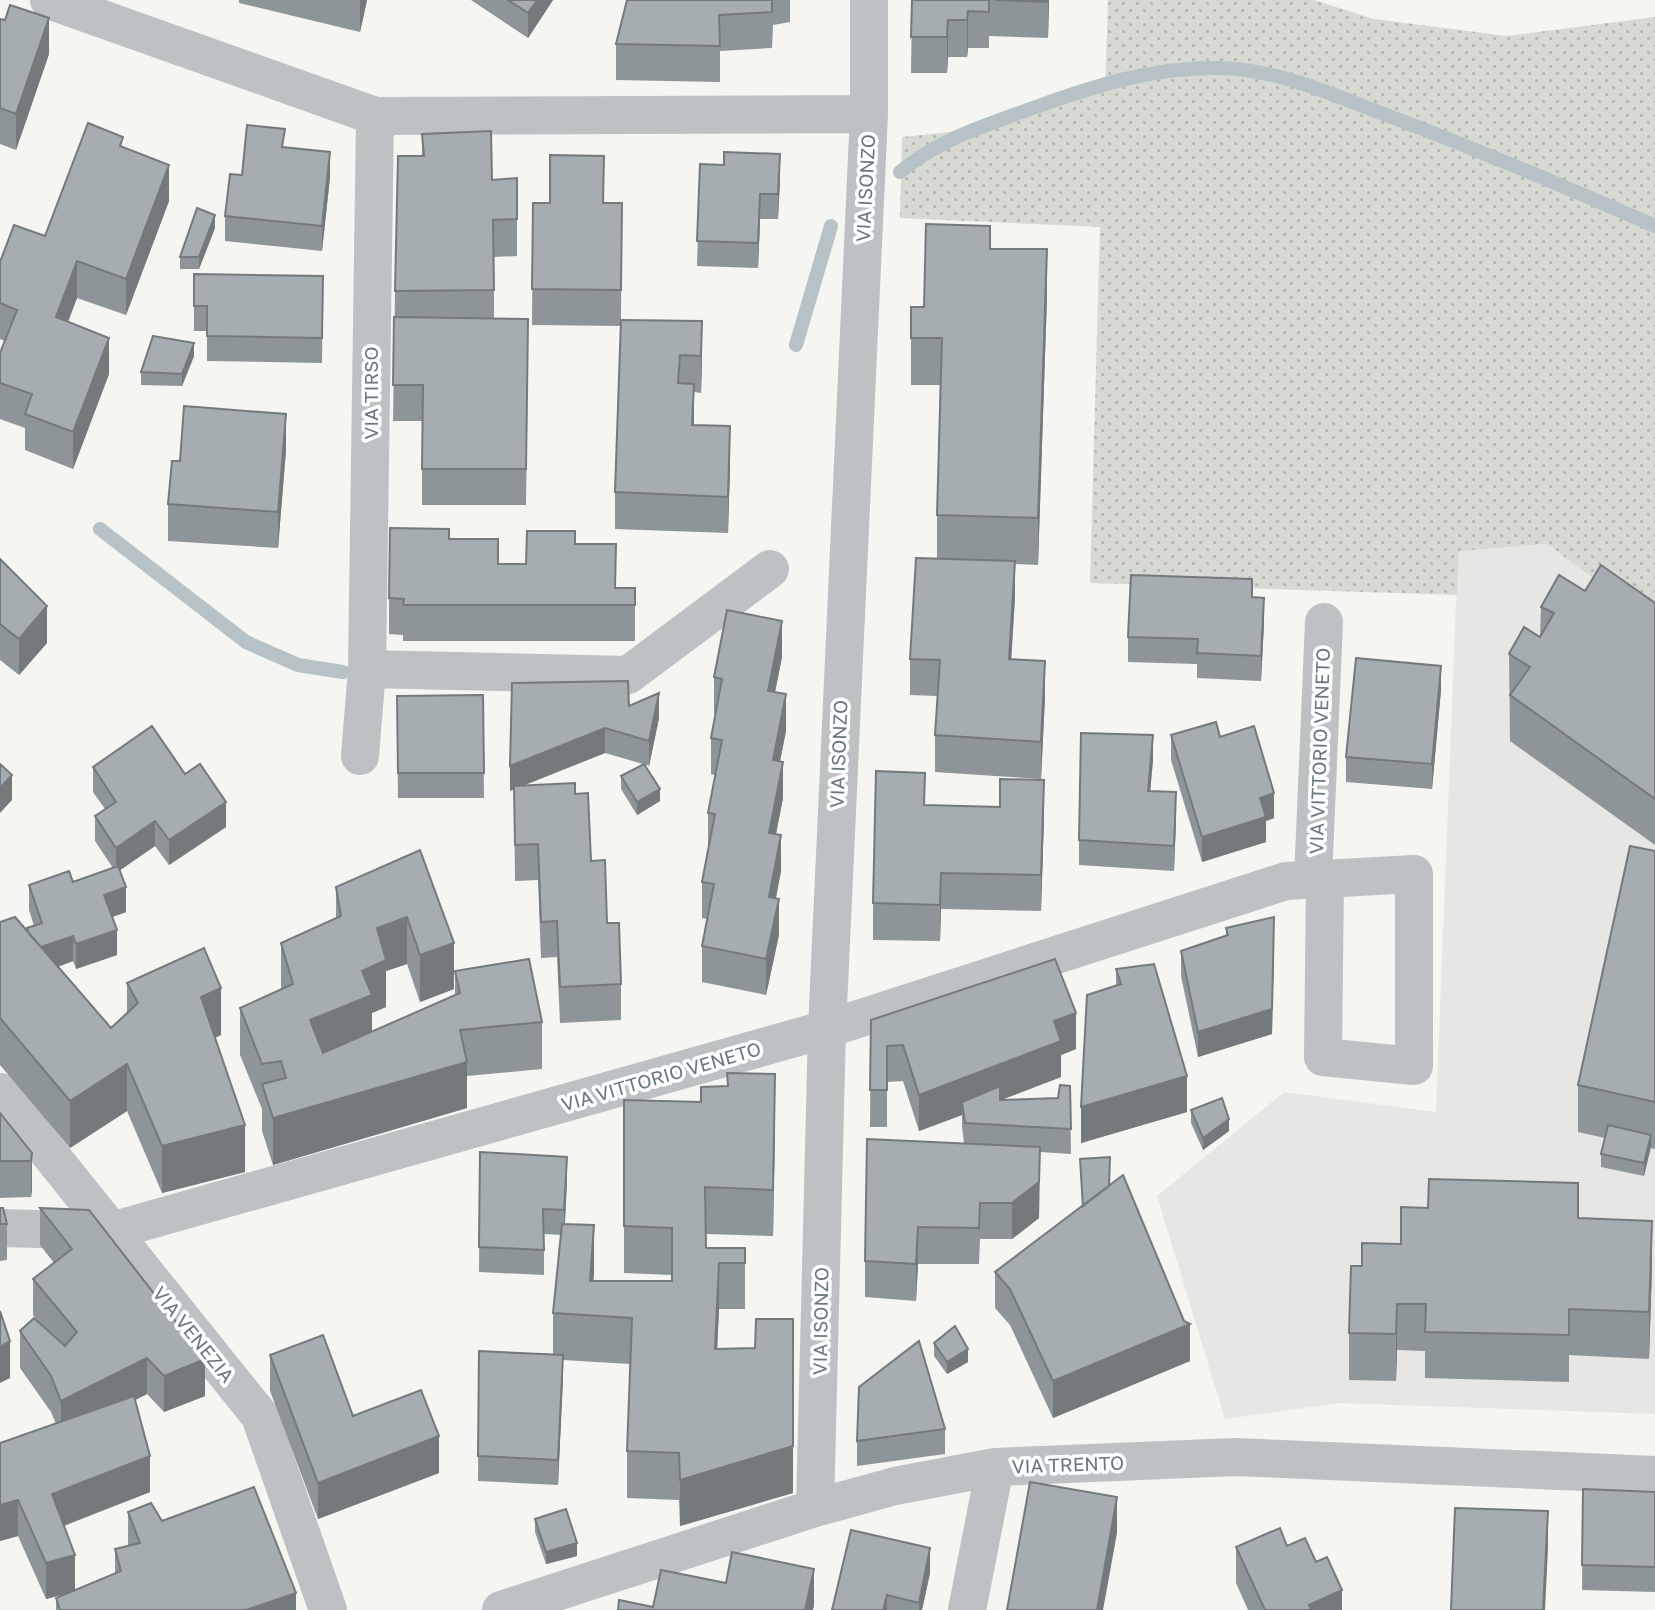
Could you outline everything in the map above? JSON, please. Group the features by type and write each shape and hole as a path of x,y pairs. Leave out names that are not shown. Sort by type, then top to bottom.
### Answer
{"street":[{"path":"48,0 375,116 869,114"},
{"name":"VIA ISONZO","path":"815,1508 827,1029 869,114 869,0"},
{"name":"VIA TIRSO","path":"360,756 368,669 375,116"},
{"path":"368,669 628,675 770,569"},
{"name":"VIA VITTORIO VENETO","path":"0,1228 111,1231 827,1029 1286,881 1319,879 1414,874 1414,1066 1323,1057 1319,879 1324,622"},
{"name":"VIA VENEZIA","path":"0,1092 260,1416 328,1610"},
{"name":"VIA TRENTO","path":"506,1609 815,1508 895,1486 995,1467 1236,1457 1655,1475"},
{"path":"967,1610 995,1467"}],"shaded area":[{"path":"1108,0 1314,0 1374,19 1507,36 1655,17 1655,624 1547,544 1459,551 1457,595 1090,583 1100,227 900,218 902,137 990,128 1105,90"},
{"path":"1547,544 1655,624 1655,1414 1339,1403 1225,1419 1157,1196 1284,1092 1436,1112 1458,551"}],"building":[{"path":"508,0 537,0 528,13"},
{"path":"627,0 772,0 772,12 719,15 720,46 616,44"},
{"path":"912,0 989,0 989,12 968,11 967,20 948,20 947,37 911,37"},
{"path":"995,0 1048,0 1048,2"},
{"path":"10,5 49,18 16,114 0,108 0,19 5,20"},
{"path":"88,123 123,137 120,146 169,165 126,279 77,261 56,317 109,338 73,432 25,414 32,394 0,383 0,353 17,310 0,303 0,262 14,225 45,236"},
{"path":"247,125 285,129 282,147 330,152 322,226 225,216 230,174 242,175"},
{"path":"491,131 492,180 517,178 517,219 493,220 494,290 395,291 398,156 424,156 422,134"},
{"path":"724,152 780,154 778,194 760,194 758,243 697,241 700,164 724,165"},
{"path":"550,155 604,156 603,203 622,203 621,290 532,289 533,203 550,203"},
{"path":"197,208 215,215 199,257 180,257"},
{"path":"926,224 990,226 990,249 1047,249 1038,518 937,515 942,338 911,338 911,307 924,307"},
{"path":"194,274 323,276 322,338 207,336 207,306 194,306"},
{"path":"394,317 528,319 526,469 422,469 423,385 393,385"},
{"path":"621,320 702,321 701,356 680,355 678,383 694,384 692,425 730,426 728,497 615,492"},
{"path":"153,336 194,343 182,374 141,372"},
{"path":"184,406 286,414 278,512 168,504 172,461 180,461"},
{"path":"390,528 449,529 449,539 498,539 498,564 526,564 527,531 575,531 575,544 616,544 615,588 635,588 635,605 403,605 404,599 389,598"},
{"path":"916,558 1015,561 1009,659 1045,661 1041,742 935,735 940,660 910,659"},
{"path":"0,559 47,606 19,639 0,624"},
{"path":"1601,565 1655,603 1655,799 1510,695 1530,667 1509,654 1524,627 1540,637 1554,613 1541,607 1559,575 1585,591"},
{"path":"1131,575 1252,579 1252,597 1264,598 1261,656 1197,653 1198,639 1128,637"},
{"path":"727,610 782,621 768,691 786,694 773,760 783,762 769,833 781,835 769,897 779,899 766,959 702,946 714,884 702,882 715,814 708,813 722,740 711,738 722,679 714,677"},
{"path":"1356,658 1441,666 1432,764 1346,757"},
{"path":"628,681 629,706 659,693 649,741 605,728 510,766 512,683"},
{"path":"483,695 484,773 398,773 397,696"},
{"path":"1216,722 1220,737 1254,726 1274,793 1260,798 1266,817 1202,837 1171,735"},
{"path":"152,726 185,774 200,764 226,802 169,840 155,821 116,848 95,816 116,802 93,767"},
{"path":"1081,733 1153,735 1148,791 1176,792 1174,846 1079,840"},
{"path":"0,764 12,775 0,788"},
{"path":"644,764 660,789 637,802 621,776"},
{"path":"876,771 925,773 924,805 1000,807 1000,779 1044,780 1041,875 941,873 940,905 873,903"},
{"path":"575,783 575,794 588,793 591,861 605,860 607,923 619,923 621,984 560,987 557,921 541,922 538,844 515,845 514,786"},
{"path":"1630,846 1655,851 1655,1102 1578,1085"},
{"path":"420,850 454,943 420,955 407,917 377,928 386,960 362,971 372,995 310,1020 323,1053 460,993 455,971 529,959 542,1022 460,1030 467,1062 273,1118 262,1084 286,1078 281,1061 262,1064 240,1008 293,984 281,943 341,916 336,887"},
{"path":"118,866 126,887 104,895 117,930 76,944 73,936 41,947 29,934 27,928 42,923 29,885 69,871 73,882"},
{"path":"15,917 111,1028 138,1003 127,983 204,948 221,988 201,997 245,1125 162,1146 127,1064 70,1101 0,1018 0,922"},
{"path":"1274,917 1272,1009 1198,1032 1181,951 1228,935 1226,928"},
{"path":"1055,959 1076,1013 1054,1021 1061,1041 919,1095 903,1045 887,1046 887,1090 870,1090 871,1020"},
{"path":"1154,964 1187,1076 1081,1107 1087,995 1121,984 1116,969"},
{"path":"727,1073 775,1074 773,1190 705,1187 706,1248 745,1248 745,1263 719,1263 715,1349 755,1348 756,1319 793,1319 793,1446 680,1480 679,1453 627,1451 632,1318 553,1313 562,1224 594,1225 590,1281 672,1281 672,1228 624,1226 624,1100 701,1102 701,1087 728,1086"},
{"path":"1060,1085 1070,1086 1071,1129 965,1123 962,1102 1000,1086 1000,1100 1058,1098"},
{"path":"1222,1098 1229,1119 1203,1138 1191,1110"},
{"path":"0,1113 32,1153 31,1161 0,1161"},
{"path":"1608,1125 1651,1135 1644,1163 1601,1154"},
{"path":"867,1139 1040,1147 1039,1182 1012,1203 980,1203 979,1228 918,1227 916,1264 865,1261"},
{"path":"480,1152 567,1157 564,1210 543,1209 544,1250 479,1247"},
{"path":"1110,1157 1109,1186 1083,1206 1080,1159"},
{"path":"1123,1175 1184,1321 1190,1324 1053,1381 1010,1289 995,1272"},
{"path":"1429,1179 1578,1183 1578,1218 1652,1221 1649,1312 1569,1309 1569,1335 1425,1332 1426,1304 1397,1304 1396,1334 1349,1333 1351,1266 1362,1266 1362,1243 1401,1244 1401,1207 1428,1208"},
{"path":"0,1208 3,1208 7,1224 0,1224"},
{"path":"40,1208 89,1210 205,1359 164,1376 147,1358 61,1401 51,1376 20,1331 34,1318 65,1346 77,1332 33,1279 72,1249"},
{"path":"0,1311 10,1341 0,1347"},
{"path":"955,1326 968,1349 947,1362 934,1343"},
{"path":"323,1335 353,1416 421,1390 439,1436 318,1483 270,1355"},
{"path":"919,1341 945,1429 857,1441 859,1387"},
{"path":"479,1351 563,1355 558,1460 478,1456"},
{"path":"134,1396 150,1456 52,1494 75,1555 46,1563 18,1500 0,1505 0,1443"},
{"path":"1030,1482 1117,1497 1097,1610 1007,1610"},
{"path":"254,1487 296,1593 246,1610 60,1610 56,1598 121,1571 115,1549 140,1543 128,1512 151,1503 162,1521"},
{"path":"1583,1489 1655,1492 1655,1567 1582,1565"},
{"path":"1455,1508 1548,1511 1543,1610 1451,1610"},
{"path":"566,1509 577,1543 546,1552 535,1519"},
{"path":"1280,1528 1287,1546 1305,1538 1316,1562 1327,1557 1342,1590 1309,1605 1311,1610 1265,1610 1236,1547"},
{"path":"851,1530 930,1548 919,1603 887,1595 883,1610 832,1610"},
{"path":"732,1552 814,1569 805,1610 618,1610 619,1600 653,1607 661,1570 726,1583"}],"waterway":[{"path":"900,172 931,150 964,134 1101,85 1170,71 1240,69 1283,78 1345,99 1488,155 1655,226"},
{"path":"796,345 831,226"},
{"path":"100,529 246,642 298,665 343,672"}]}
